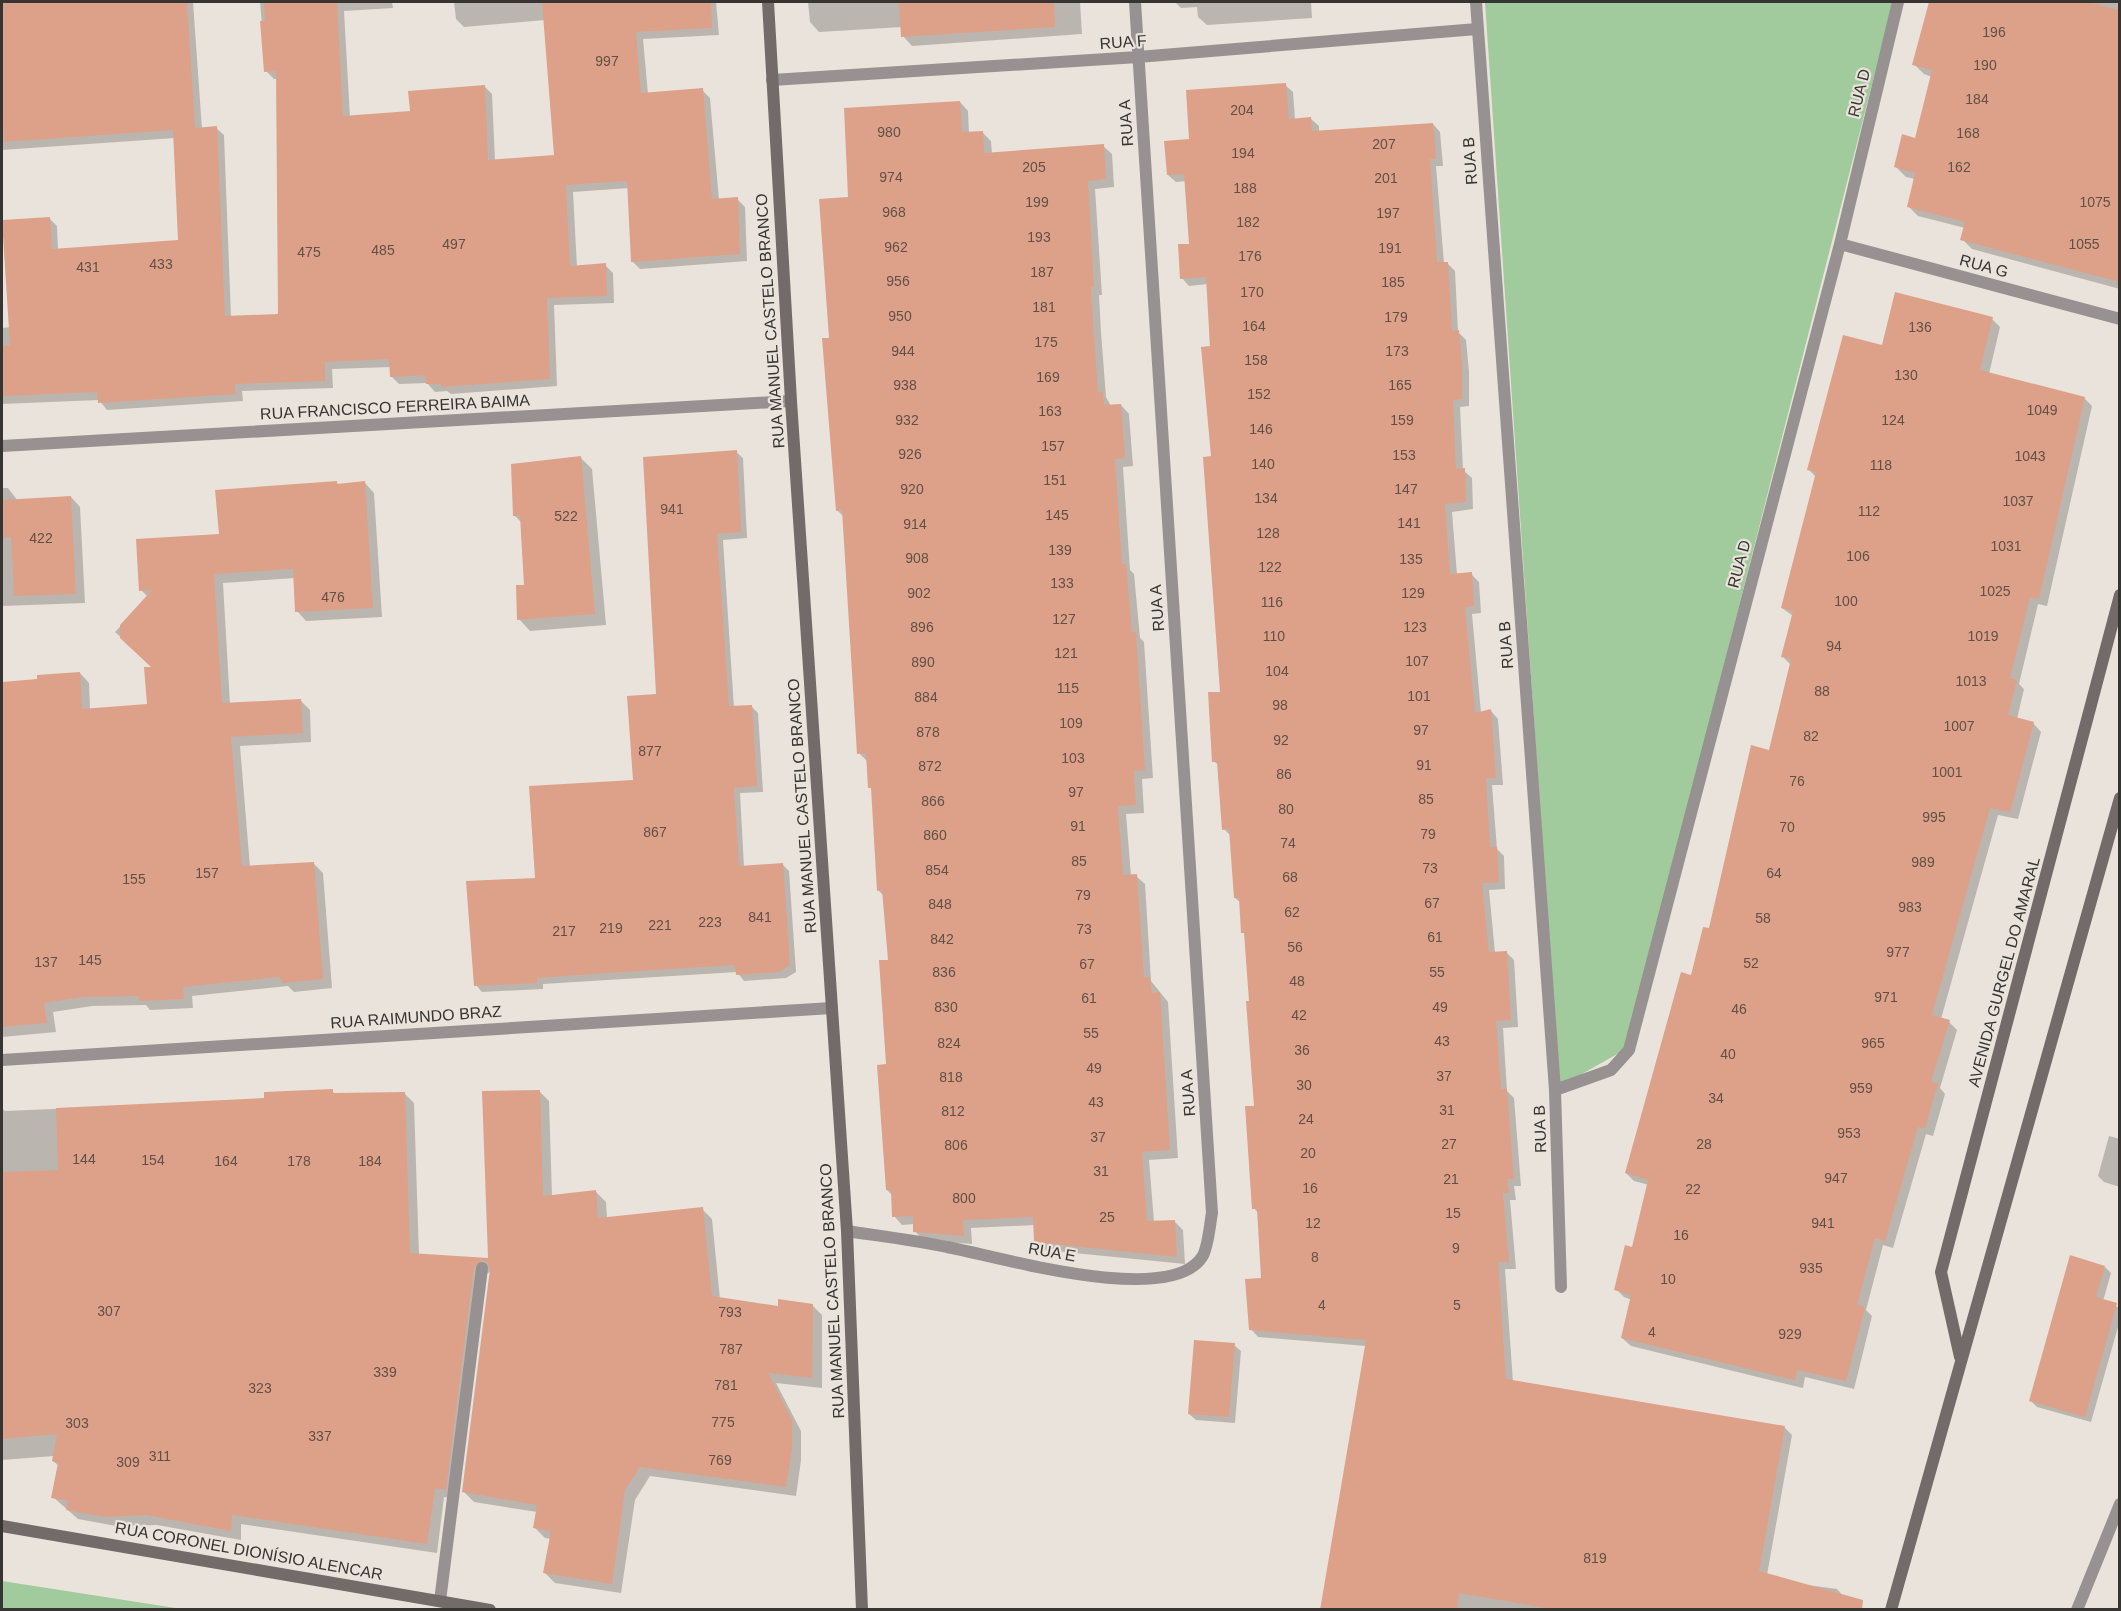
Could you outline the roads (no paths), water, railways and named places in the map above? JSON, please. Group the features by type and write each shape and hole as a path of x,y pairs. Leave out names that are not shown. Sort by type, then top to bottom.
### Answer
{"street":[{"name":"RUA MANUEL CASTELO BRANCO","path":"768,2 791,401 847,1231 862,1610"},
{"name":"RUA A","path":"1135,2 1212,1213"},
{"name":"RUA B","path":"1476,2 1555,1090 1561,1287"},
{"name":"RUA D","path":"1555,1090 1611,1070 1629,1050 1840,244 1898,2"},
{"name":"RUA F","path":"771,80 1138,57 1477,29"},
{"name":"RUA G","path":"1840,244 2120,319"},
{"name":"RUA FRANCISCO FERREIRA BAIMA","path":"2,446 791,401"},
{"name":"AVENIDA GURGEL DO AMARAL","path":"1961,1358 1941,1272 2120,595"},
{"name":"AVENIDA GURGEL DO AMARAL","path":"1891,1610 2120,798"},
{"name":"RUA RAIMUNDO BRAZ","path":"2,1060 832,1008"},
{"name":"RUA E","path":"847,1231 946,1246 1041,1269 1149,1280 1182,1273 1203,1257 1212,1213"},
{"path":"440,1601 482,1268"},
{"path":"2077,1610 2120,1504"},
{"name":"RUA CORONEL DIONÍSIO ALENCAR","path":"2,1526 490,1610"}]}
